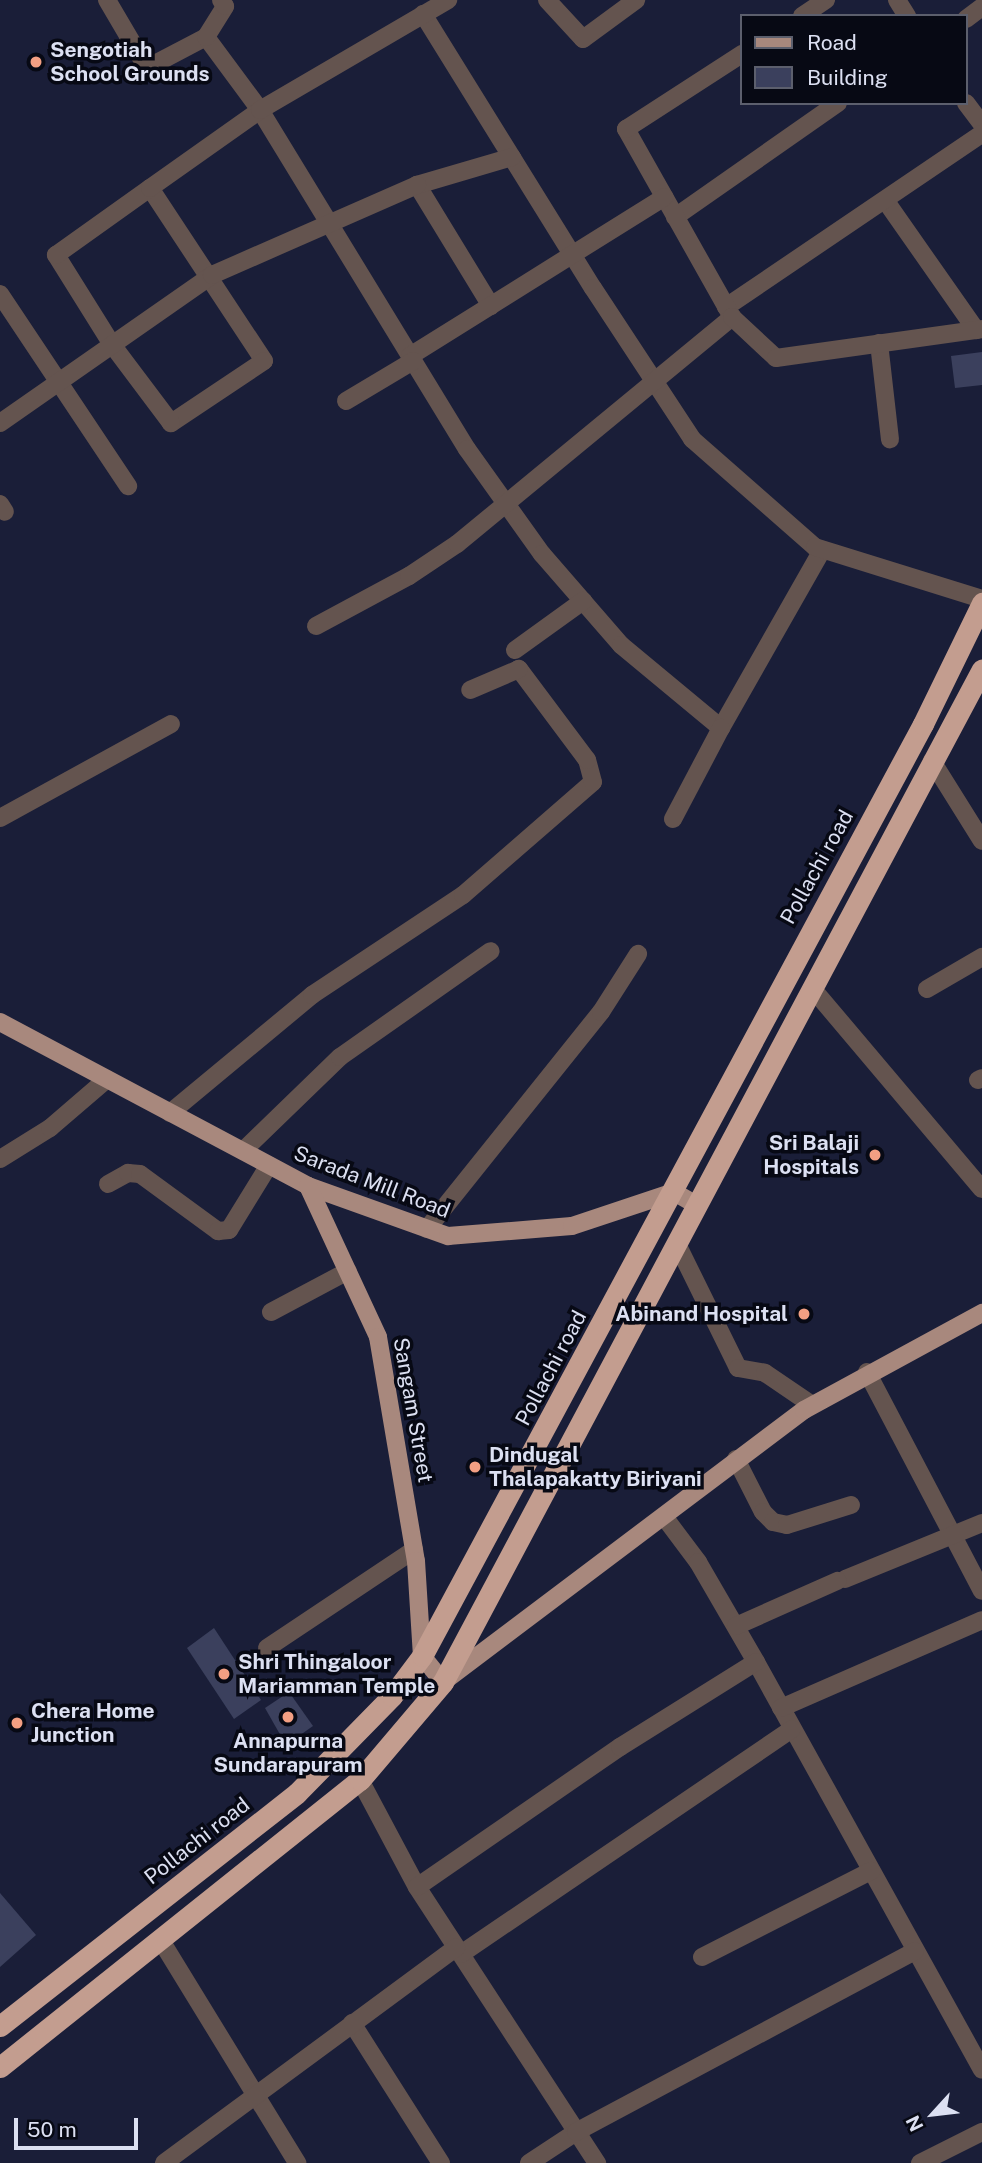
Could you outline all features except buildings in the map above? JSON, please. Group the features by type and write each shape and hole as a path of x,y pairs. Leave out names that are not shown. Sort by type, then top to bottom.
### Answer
{"highway":[{"name":"Pollachi road","path":"0,2026 297,1793 393,1696 422,1656 674,1192 706,1124 923,724 982,601"},
{"path":"0,2067 360,1780 443,1682 678,1246 982,668"},
{"path":"28,2003 47,2029"}],"main road":[{"name":"Sarada Mill Road","path":"0,1022 308,1186 448,1236 572,1226 674,1192"},
{"name":"Sangam Street","path":"308,1186 379,1336 414,1550 422,1656"},
{"path":"674,1192 698,1206"},
{"path":"422,1656 443,1682 665,1518 736,1459 812,1405 867,1372 982,1313"}],"street":[{"path":"107,0 147,68 206,37 225,6 221,0"},
{"path":"150,188 212,275 264,361 171,423 111,343 55,255 260,110 428,7 448,0"},
{"path":"547,0 583,39 636,0"},
{"path":"805,14 826,0"},
{"path":"428,7 512,157 692,439 822,550 982,601"},
{"path":"206,37 260,110 412,359 505,503 621,645 721,727"},
{"path":"740,55 625,129 729,312 776,358 979,329 885,200"},
{"path":"675,217 835,105"},
{"path":"968,105 982,124"},
{"path":"316,626 409,576 655,383 729,312 982,134"},
{"path":"0,423 212,275 328,221 417,185 512,157"},
{"path":"417,185 491,306"},
{"path":"345,401 664,197"},
{"path":"0,294 128,486"},
{"path":"879,343 890,439"},
{"path":"673,819 721,727 822,550"},
{"path":"515,650 583,601"},
{"path":"170,1113 312,995 463,895 593,782 587,760 519,669 470,690"},
{"path":"0,818 171,724"},
{"path":"932,761 982,841"},
{"path":"243,1151 340,1057 491,951"},
{"path":"427,1229 601,1012 638,954"},
{"path":"927,989 982,957"},
{"path":"812,988 982,1189"},
{"path":"0,1158 50,1128 107,1079"},
{"path":"108,1184 128,1173 140,1174 218,1231 229,1230 269,1165"},
{"path":"678,1246 738,1368 765,1373 812,1405"},
{"path":"271,1312 348,1271"},
{"path":"867,1372 982,1591"},
{"path":"736,1459 763,1512 779,1524 851,1505"},
{"path":"665,1518 698,1562 736,1626 982,2070"},
{"path":"736,1626 982,1523"},
{"path":"267,1648 414,1550"},
{"path":"781,1708 982,1620"},
{"path":"417,1887 620,1747 756,1661"},
{"path":"164,2163 253,2094 352,2023 792,1729"},
{"path":"360,1780 417,1887 597,2163"},
{"path":"702,1957 871,1871"},
{"path":"160,1939 297,2163"},
{"path":"530,2163 576,2132 915,1951"},
{"path":"352,2023 441,2163"},
{"path":"920,2163 982,2132"}],"place":[{"name":"Sengotiah School Grounds","path":"36,62"},
{"name":"Sri Balaji Hospitals","path":"875,1155"},
{"name":"Abinand Hospital","path":"804,1314"},
{"name":"Dindugal Thalapakatty Biriyani","path":"475,1467"},
{"name":"Shri Thingaloor Mariamman Temple","path":"224,1674"},
{"name":"Annapurna Sundarapuram","path":"288,1717"},
{"name":"Chera Home Junction","path":"17,1723"}]}
